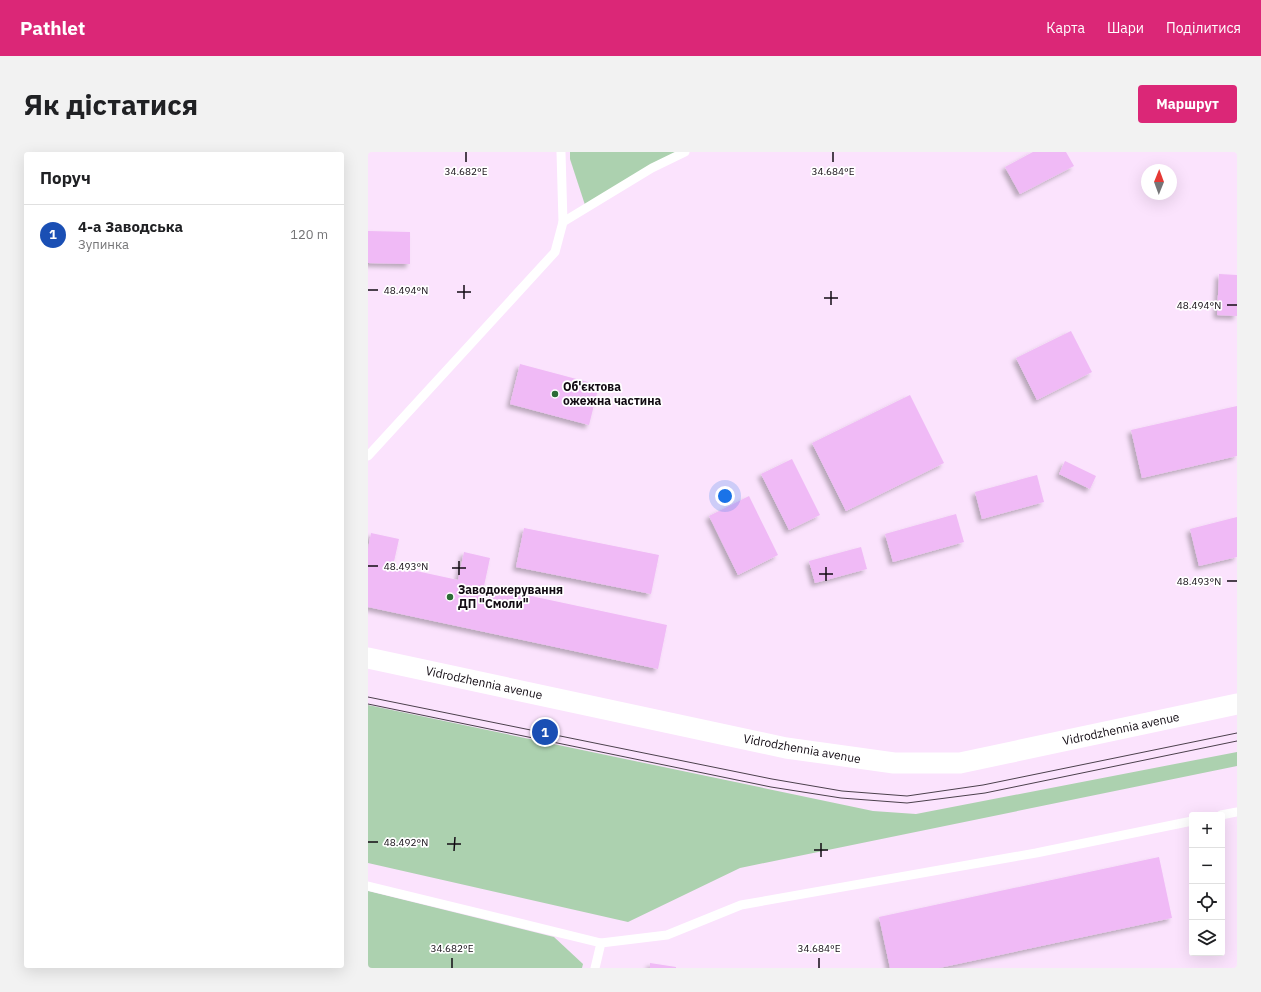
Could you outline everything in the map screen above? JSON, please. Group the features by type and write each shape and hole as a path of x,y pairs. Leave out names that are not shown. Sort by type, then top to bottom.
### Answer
{"street":[{"name":"Vidrodzhennia avenue","path":"368,658 786,748 894,763 960,763 1237,704"}],"lane":[{"path":"368,456 555,252 563,222 561,152"},
{"path":"563,222 652,168 685,152"},
{"path":"1225,814 1237,812"},
{"path":"368,886 600,943 667,935 741,905 1036,853 1189,822"},
{"path":"595,968 600,943"}],"green space":[{"path":"570,152 685,152 586,208 570,159"},
{"path":"368,705 873,811 916,814 1237,752 1237,766 740,868 628,922 368,863"},
{"path":"368,891 554,937 583,964 582,968 368,968"}],"building":[{"path":"1033,152 1066,152 1074,166 1020,194 1005,167"},
{"path":"368,231 410,232 410,264 368,263"},
{"path":"1219,274 1237,275 1237,316 1217,315"},
{"path":"1071,331 1092,372 1037,400 1016,358"},
{"name":"Об'єктова ожежна частина","path":"520,364 599,385 589,425 510,404"},
{"path":"910,395 944,463 846,511 812,443"},
{"path":"1237,406 1237,456 1142,478 1131,430"},
{"path":"792,459 820,515 789,530 761,474"},
{"path":"1065,461 1096,476 1090,489 1059,474"},
{"path":"1037,475 1044,502 982,519 975,492"},
{"path":"749,496 778,555 738,575 709,516"},
{"path":"956,514 964,542 893,562 885,534"},
{"path":"1237,517 1237,557 1199,566 1190,529"},
{"path":"524,528 659,555 651,594 516,567"},
{"name":"Заводокерування ДП \"Смоли\"","path":"371,533 399,539 393,566 458,580 464,552 490,558 484,586 667,625 658,669 368,607 368,549"},
{"path":"861,547 867,569 815,583 809,561"},
{"path":"1159,857 1172,918 939,968 890,968 879,917"},
{"path":"650,963 676,967 676,968 650,968"}],"tram line":[{"path":"368,697 772,779 842,791 907,796 983,785 1237,733"},
{"path":"368,704 771,787 841,798 907,803 985,793 1237,741"}],"place":[{"name":"Об'єктова ожежна частина","path":"555,394"},
{"name":"Заводокерування ДП \"Смоли\"","path":"450,597"},
{"name":"4-а Заводська","path":"545,732"}]}
